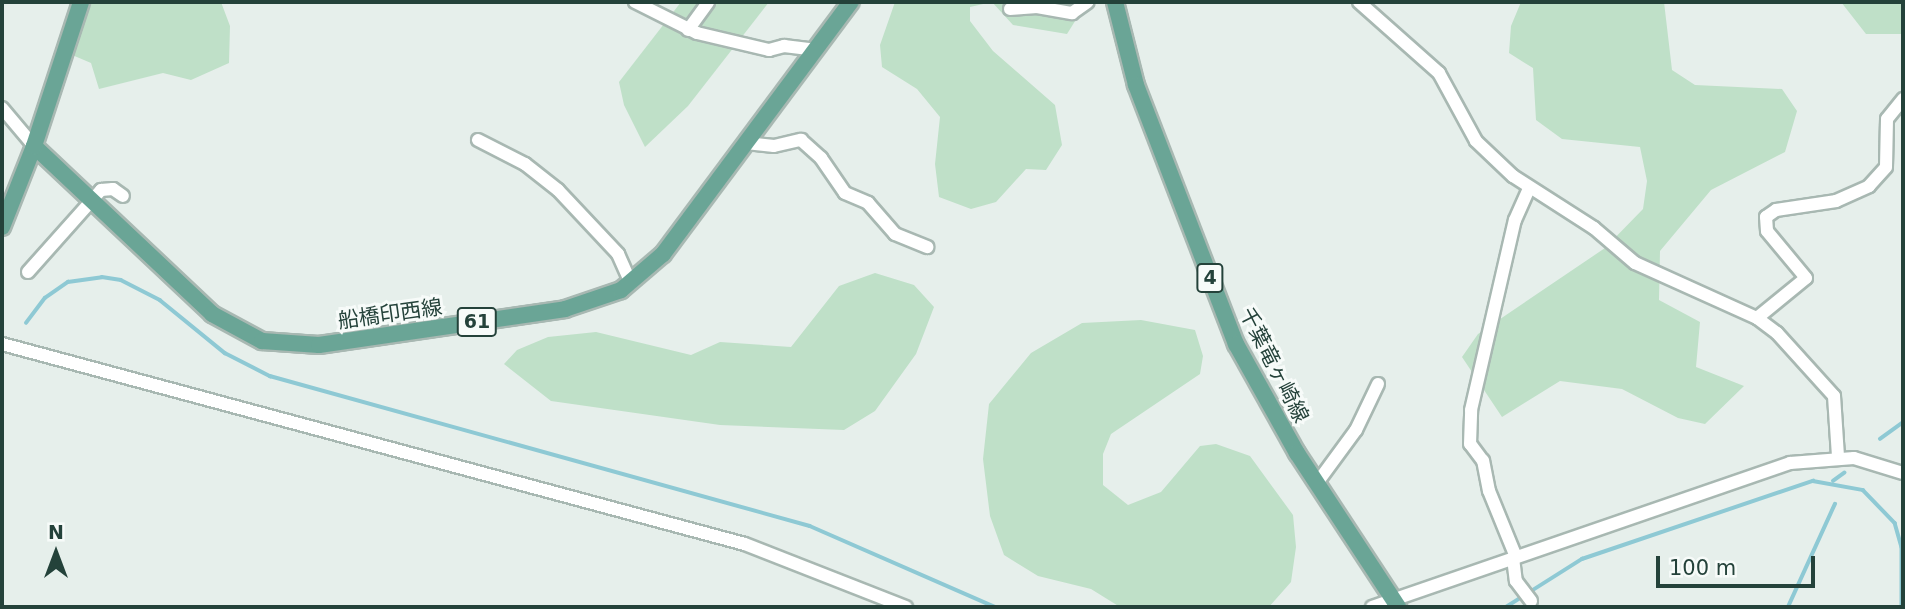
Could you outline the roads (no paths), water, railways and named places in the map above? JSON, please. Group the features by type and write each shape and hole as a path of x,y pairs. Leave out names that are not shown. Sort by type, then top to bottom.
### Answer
{"main road":[{"path":"2,227 34,146 81,2"},
{"name":"船橋印西線","path":"34,146 92,197 226,326 269,343 319,345 565,309 602,300 631,283 663,254 851,2"},
{"name":"千葉竜ヶ崎線","path":"1115,2 1136,85 1232,334 1256,384 1395,603"}],"street":[{"path":"635,2 688,30 769,50 784,46 815,50"},
{"path":"688,30 708,2"},
{"path":"1010,9 1037,7 1072,13 1088,2"},
{"path":"1359,2 1439,73 1476,141 1529,188 1594,228 1635,263 1757,318 1834,396 1838,456"},
{"path":"1757,318 1806,278 1767,232 1766,217 1776,210 1836,201 1869,186 1886,167 1887,119 1903,99"},
{"path":"2,107 34,146"},
{"path":"478,140 525,164 558,190 618,254 631,283"},
{"path":"746,143 774,146 801,140 821,158 845,193 868,203 895,234 927,247"},
{"path":"27,272 92,197 107,188 123,196"},
{"path":"1529,188 1515,219 1471,410 1470,444 1483,461 1489,491 1514,558 1516,580 1531,601"},
{"path":"2,344 724,538 810,566 906,607"},
{"path":"1317,483 1356,430 1378,384"},
{"path":"1372,607 1395,603 1514,558 1773,468 1838,456 1871,461 1903,473"}],"waterway":[{"path":"26,323 45,298 68,282 102,277 121,280 160,300 225,353 270,376 810,526 995,607"},
{"path":"1880,439 1903,422"},
{"path":"1833,481 1844,473"},
{"path":"1506,607 1582,559 1813,481 1863,490 1895,523 1902,547 1902,607"},
{"path":"1788,607 1835,504"}]}
